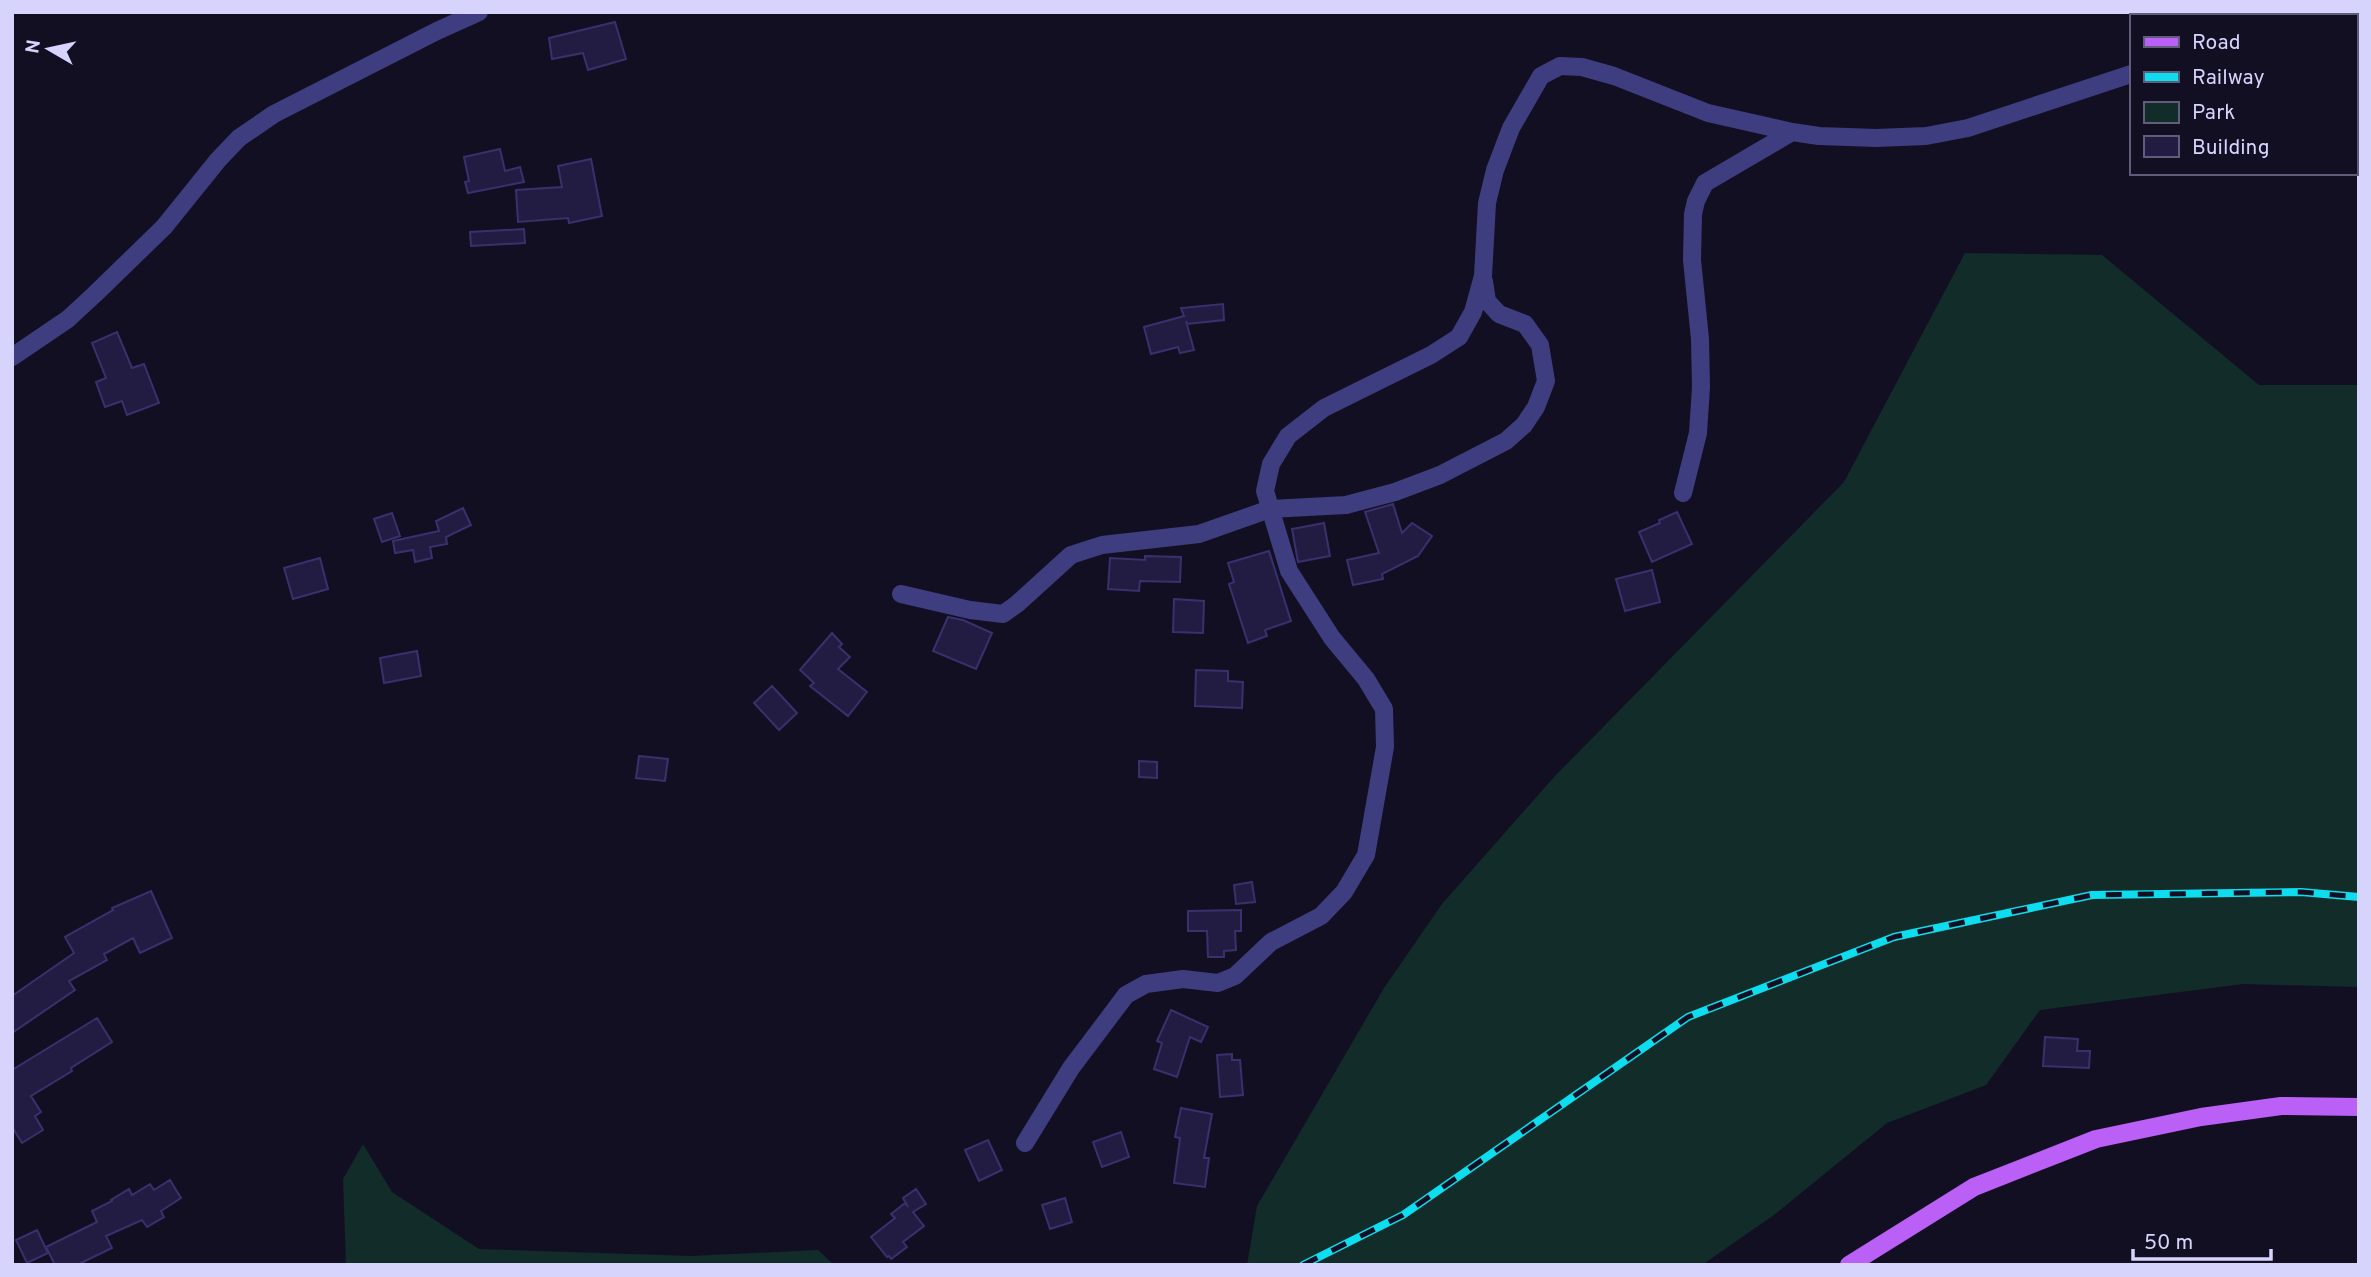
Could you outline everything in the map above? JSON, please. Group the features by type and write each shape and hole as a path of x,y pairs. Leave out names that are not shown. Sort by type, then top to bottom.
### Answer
{"main road":[{"path":"1849,1265 1975,1187 2096,1139 2201,1116 2281,1106 2359,1107"}],"street":[{"path":"12,357 68,319 95,294 164,227 239,138 274,114 437,30 479,12"},
{"path":"1025,1143 1071,1069 1126,995 1146,984 1183,979 1217,982 1235,976 1271,942 1321,916 1344,892 1366,855 1385,747 1384,709 1366,679 1332,638 1289,571 1265,491 1271,464 1288,436 1324,408 1431,355 1459,337 1473,312 1483,276 1487,203 1495,170 1511,128 1541,76 1560,66 1582,67 1614,76 1708,113 1819,136 1876,138 1926,136 1968,128 2130,74"},
{"path":"1683,493 1698,433 1701,387 1700,338 1692,260 1696,201 1705,183 1793,132"},
{"path":"901,594 970,610 1003,614 1071,555 1102,545 1199,534 1270,509 1346,505 1395,492 1440,475 1506,441 1524,425 1536,407 1546,381 1540,345 1525,324 1499,314 1488,301 1483,276"}],"green space":[{"path":"1965,253 2102,255 2259,385 2359,385 2359,987 2243,984 2040,1010 1986,1085 1887,1123 1774,1215 1702,1265 1247,1265 1257,1206 1384,988 1442,904 1555,776 1844,482"},
{"path":"363,1144 392,1192 479,1249 692,1256 818,1250 834,1265 346,1265 343,1179"}],"building":[{"path":"615,22 626,59 588,70 583,53 552,59 549,38"},
{"path":"500,149 505,171 520,167 524,182 468,193 465,182 469,181 464,157"},
{"path":"591,159 602,216 569,223 568,218 518,222 516,190 562,187 558,166"},
{"path":"524,229 525,243 471,246 470,232"},
{"path":"1223,304 1224,320 1187,324 1186,321 1194,350 1180,353 1178,347 1151,354 1144,327 1184,316 1181,308"},
{"path":"117,332 132,368 144,364 159,403 127,415 122,401 105,407 96,382 106,378 92,343"},
{"path":"1393,504 1402,533 1412,523 1432,536 1418,556 1382,574 1383,579 1353,585 1347,560 1379,553 1365,512"},
{"path":"463,508 471,525 446,537 447,544 430,547 432,558 415,562 413,550 395,553 393,541 439,531 436,521"},
{"path":"1677,512 1692,544 1652,562 1639,532"},
{"path":"392,513 400,536 382,542 374,519"},
{"path":"1324,523 1330,556 1298,562 1292,529"},
{"path":"1269,551 1291,621 1265,630 1267,636 1248,643 1229,584 1234,582 1228,563"},
{"path":"1145,556 1181,557 1180,582 1140,581 1139,591 1108,589 1110,558 1145,560"},
{"path":"320,558 328,589 293,599 284,568"},
{"path":"1652,570 1660,602 1625,611 1616,579"},
{"path":"1174,599 1204,601 1203,633 1173,632"},
{"path":"948,617 963,620 992,633 976,669 933,651"},
{"path":"832,633 842,644 839,647 850,657 838,669 867,692 848,716 810,686 814,683 800,670"},
{"path":"417,651 421,676 384,683 380,658"},
{"path":"1196,670 1228,671 1228,681 1243,682 1242,708 1195,706"},
{"path":"772,686 797,713 779,730 754,703"},
{"path":"639,756 668,759 665,781 636,778"},
{"path":"1139,761 1157,762 1157,778 1139,777"},
{"path":"1252,882 1255,902 1236,904 1234,885"},
{"path":"151,891 172,938 140,953 133,938 104,954 107,960 69,981 75,990 12,1033 12,996 74,953 65,937 113,910 112,908"},
{"path":"1241,910 1241,931 1235,931 1236,950 1224,951 1224,957 1208,957 1207,931 1188,931 1188,911"},
{"path":"1171,1010 1208,1027 1201,1042 1190,1037 1177,1077 1154,1069 1162,1043 1157,1041"},
{"path":"97,1018 112,1042 31,1096 41,1112 35,1116 43,1130 22,1143 12,1127 12,1070"},
{"path":"2045,1037 2078,1039 2077,1051 2090,1051 2089,1068 2043,1066"},
{"path":"1232,1054 1232,1060 1240,1060 1243,1095 1220,1097 1217,1055"},
{"path":"1181,1108 1212,1114 1204,1158 1209,1158 1205,1187 1174,1183 1180,1138 1175,1137"},
{"path":"1121,1132 1129,1157 1102,1167 1093,1142"},
{"path":"988,1140 1002,1170 979,1181 965,1150"},
{"path":"170,1180 181,1198 161,1211 164,1217 147,1227 142,1220 106,1236 112,1248 77,1265 55,1265 46,1247 97,1222 92,1211 129,1189 132,1195 150,1184 154,1190"},
{"path":"916,1189 926,1204 913,1212 924,1226 903,1242 907,1247 891,1259 871,1237 895,1218 891,1214 905,1203 908,1207 903,1198"},
{"path":"1065,1198 1072,1222 1050,1229 1042,1205"},
{"path":"37,1230 48,1253 27,1263 16,1240"}],"railway":[{"path":"1303,1265 1403,1215 1688,1017 1894,937 2092,895 2301,892 2359,897"}]}
